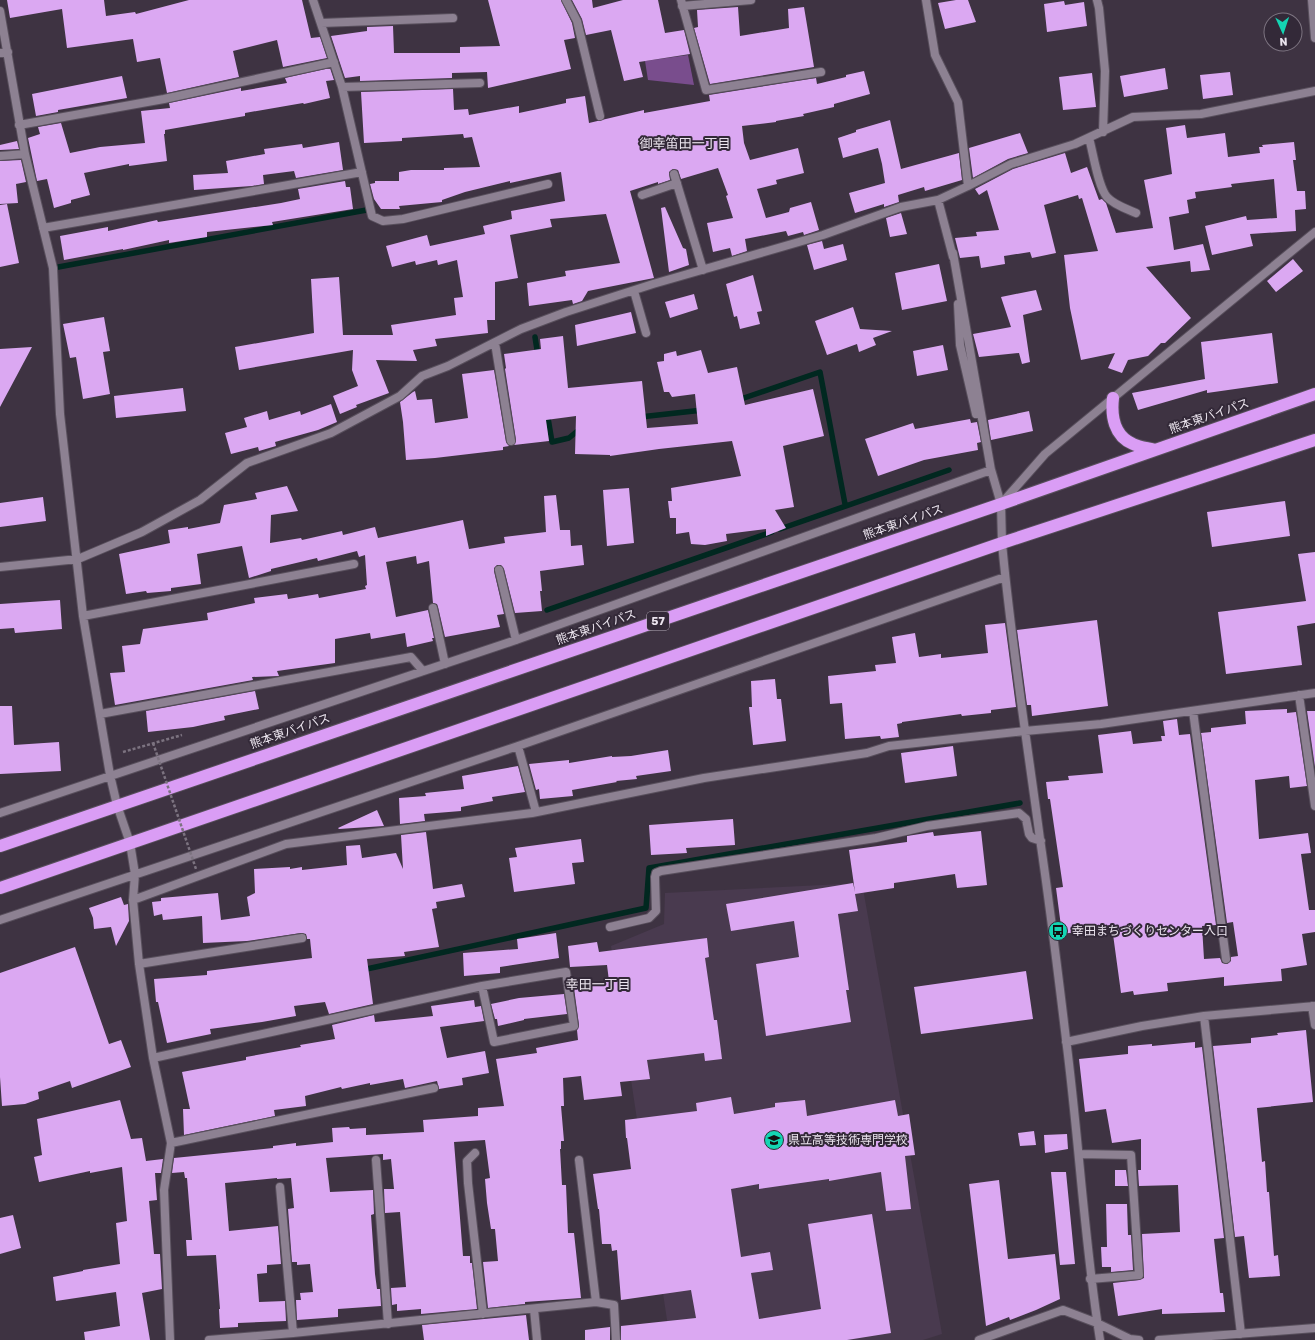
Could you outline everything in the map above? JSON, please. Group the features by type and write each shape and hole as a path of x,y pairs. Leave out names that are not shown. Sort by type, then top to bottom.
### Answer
{"highway":[{"name":"熊本東バイパス","path":"0,846 1001,504 1315,394"},
{"path":"1113,398 1112,411 1114,424 1121,435 1132,444 1154,450"},
{"path":"0,888 1002,543 1315,440"}],"street":[{"path":"313,0 342,87 372,216 383,221 403,219 548,184"},
{"path":"566,0 577,21 600,116"},
{"path":"751,0 682,3 706,90 821,72"},
{"path":"926,0 935,55 958,102 968,186"},
{"path":"1097,0 1099,8 1104,71 1103,132"},
{"path":"1312,0 1315,38"},
{"path":"0,11 4,53 25,154 53,268 60,414 78,559 83,616 110,775 117,805 130,843 135,874 133,900 139,964 153,1058 171,1144 164,1190 170,1340"},
{"path":"321,23 453,18"},
{"path":"19,125 164,99 334,62"},
{"path":"342,87 480,83"},
{"path":"0,567 78,559 142,532 200,500 247,463 331,433 400,396 422,376 448,366 521,329 554,317 634,291 823,235 901,207 938,200 1011,164 1076,144 1133,117 1201,114 1315,91"},
{"path":"1089,138 1100,184 1106,197 1136,213"},
{"path":"0,156 25,154"},
{"path":"43,228 362,172"},
{"path":"674,174 703,270"},
{"path":"642,195 677,183"},
{"path":"938,200 953,253 957,278 960,345 966,376 1001,504 1005,577 1066,1042 1079,1154 1090,1279 1100,1340"},
{"path":"1001,504 1045,454 1315,232"},
{"path":"634,291 646,333"},
{"path":"495,343 512,441"},
{"path":"0,813 516,640 991,470"},
{"path":"83,616 354,564"},
{"path":"499,570 516,640"},
{"path":"0,920 518,746 1005,577"},
{"path":"433,608 444,664"},
{"path":"100,714 411,657 423,671"},
{"path":"133,900 286,844 536,812 704,778 867,753 889,746 1025,730 1101,724 1315,693"},
{"path":"1299,695 1315,806"},
{"path":"1193,711 1226,959"},
{"path":"518,746 536,812"},
{"path":"610,927 649,918 656,911 655,877 656,873 660,871 876,838 927,826 1019,813 1026,819 1029,834 1032,838 1040,841"},
{"path":"139,964 302,938"},
{"path":"153,1058 482,986 566,972 574,1026 494,1042 482,986"},
{"path":"1066,1042 1142,1026 1204,1016 1313,1006 1315,1025"},
{"path":"1204,1016 1241,1334"},
{"path":"171,1144 434,1088"},
{"path":"475,1153 467,1161 468,1183 484,1314"},
{"path":"1079,1154 1130,1155 1139,1275 1090,1279"},
{"path":"376,1160 388,1324"},
{"path":"579,1160 596,1302"},
{"path":"280,1187 293,1333"},
{"path":"209,1340 388,1324 596,1302 614,1305 616,1340"},
{"path":"534,1309 537,1340"},
{"path":"979,1340 1063,1310 1097,1323 1130,1339 1139,1340"},
{"path":"1159,1340 1315,1328"},
{"path":"1278,1331 1279,1340"}],"path":[{"path":"123,752 182,734"},
{"path":"153,743 196,869"}],"shaded area":[{"path":"688,55 694,85 648,80 645,61"},
{"name":"県立高等技術専門学校","path":"862,883 942,1334 923,1340 670,1340 611,946 664,924 665,893"}],"building":[{"path":"7,0 104,0 106,16 135,12 136,14 189,0 302,0 311,38 320,37 327,58 283,67 277,40 233,51 239,77 167,93 160,58 137,62 133,39 67,48 62,9 10,18"},
{"path":"488,0 561,0 572,23 575,38 564,40 571,69 488,88 487,72 452,73 452,78 360,81 360,76 345,78 331,36 367,31 367,27 393,26 394,53 460,53 460,47 500,46"},
{"path":"572,0 592,0 593,8 623,0 658,0 665,33 684,30 690,54 639,62 643,77 624,81 611,30 586,35 582,19"},
{"path":"968,0 976,22 945,29 938,3"},
{"path":"1064,1 1065,5 1084,2 1087,26 1047,32 1044,4"},
{"path":"738,7 740,36 789,28 788,9 804,7 814,67 710,84 694,28 698,27 697,10"},
{"path":"330,68 334,80 326,81 330,98 304,104 245,113 245,116 165,130 164,134 167,161 129,166 129,164 84,173 90,195 71,200 71,203 54,208 47,179 37,181 28,138 40,134 38,127 61,123 70,153 100,147 145,143 141,111 170,108 169,103 241,88 241,91 287,83 285,78"},
{"path":"1165,68 1168,89 1124,97 1120,76"},
{"path":"864,71 870,94 834,104 834,107 803,114 804,116 776,122 742,126 744,143 750,160 798,148 804,173 776,180 777,184 757,189 766,218 789,212 790,208 811,202 819,230 804,235 803,232 788,236 786,231 745,239 747,251 732,256 730,248 713,252 707,223 733,218 726,196 728,195 718,168 681,179 678,170 673,169 669,172 670,180 658,184 658,182 630,191 654,278 588,291 582,301 573,304 572,300 529,306 527,283 566,276 565,271 620,263 606,214 550,219 552,227 510,235 518,278 495,282 495,320 487,320 488,333 435,339 437,346 413,350 417,361 376,360 389,393 356,405 357,407 340,414 333,396 358,386 352,370 353,350 239,370 235,347 314,333 311,279 339,277 343,335 393,335 391,325 456,315 454,298 463,297 457,260 438,265 437,260 416,265 415,261 392,267 386,246 427,235 430,246 485,234 483,226 512,219 511,211 565,201 561,172 510,183 510,181 465,192 442,200 442,202 399,206 400,209 381,209 374,199 370,184 375,183 375,181 399,181 399,172 411,170 444,170 444,168 480,167 472,137 464,138 463,134 402,138 402,141 364,143 361,92 453,89 454,110 468,109 469,115 519,106 519,113 566,103 566,99 585,96 589,123 644,110 644,113 710,101 709,95 816,78 817,84"},
{"path":"1230,72 1233,95 1203,99 1200,75"},
{"path":"1092,73 1096,107 1063,110 1059,77"},
{"path":"122,76 127,98 58,110 58,112 36,116 32,94"},
{"path":"890,120 901,169 959,153 962,180 925,191 924,187 898,195 899,202 884,207 884,204 855,213 849,193 885,183 882,164 878,148 843,158 838,138 856,132 856,130"},
{"path":"1185,125 1187,138 1225,133 1228,157 1260,153 1259,147 1263,147 1262,145 1294,142 1296,160 1293,160 1297,191 1305,191 1306,209 1295,210 1296,231 1250,234 1253,246 1212,255 1205,226 1246,216 1247,220 1277,218 1274,179 1231,184 1232,187 1195,192 1196,198 1187,200 1189,213 1169,217 1174,250 1203,244 1210,270 1191,272 1190,261 1146,267 1191,318 1165,343 1161,343 1148,356 1128,360 1122,373 1108,368 1115,353 1081,360 1070,308 1064,255 1098,251 1082,198 1079,199 1078,195 1044,205 1056,253 1032,258 1030,252 1004,256 1005,264 981,268 979,256 960,258 955,238 977,236 976,232 999,230 987,190 979,195 975,189 1013,169 1065,153 1071,173 1087,167 1099,200 1102,199 1106,203 1116,233 1153,228 1144,180 1172,174 1166,128"},
{"path":"1020,133 1028,153 1008,159 973,178 969,148"},
{"path":"17,141 19,149 0,150 0,145"},
{"path":"339,142 343,170 296,178 294,171 263,175 264,184 194,190 193,175 228,173 226,161 265,154 264,149 302,144 303,148"},
{"path":"21,160 26,182 16,184 18,203 0,204 0,161"},
{"path":"345,181 346,187 350,187 353,209 272,222 273,225 207,232 207,237 169,243 169,240 123,250 64,260 60,236 108,227 108,231 157,220 158,222 281,203 300,199 298,189"},
{"path":"7,204 19,263 0,267 0,205"},
{"path":"665,207 683,248 686,249 689,265 669,272 661,208"},
{"path":"901,213 907,234 890,237 886,218"},
{"path":"822,241 824,249 843,244 847,260 814,270 807,245"},
{"path":"1293,259 1303,271 1276,292 1267,281"},
{"path":"939,264 947,301 902,310 895,273"},
{"path":"753,275 762,311 757,312 760,324 740,329 737,316 734,317 726,284"},
{"path":"1036,290 1042,310 1023,315 1030,362 1022,364 1019,353 979,357 973,334 1011,327 1001,297"},
{"path":"694,294 698,309 670,318 665,302"},
{"path":"853,307 860,329 892,331 873,338 876,345 859,352 857,344 827,355 815,321"},
{"path":"631,312 636,333 577,346 575,325"},
{"path":"104,317 110,351 103,352 110,394 83,399 76,357 70,358 63,324"},
{"path":"1272,333 1278,383 1207,393 1207,390 1138,410 1132,393 1205,379 1201,342"},
{"path":"563,336 568,388 642,381 647,428 698,424 695,394 672,397 669,392 664,392 657,362 664,361 664,354 676,351 677,356 701,350 708,373 737,367 745,405 813,389 824,436 783,446 794,507 775,510 786,528 766,536 766,529 726,534 727,541 705,545 691,544 689,532 676,534 676,518 670,518 668,501 672,501 671,488 741,476 732,441 610,456 575,454 576,416 546,420 549,441 514,445 516,440 504,354 541,349 540,339"},
{"path":"943,345 948,370 917,376 913,351"},
{"path":"32,347 0,407 0,349"},
{"path":"494,370 506,442 509,446 503,447 503,450 406,460 400,402 415,391 417,400 432,399 435,423 468,418 462,374"},
{"path":"183,388 186,411 116,418 114,396"},
{"path":"331,404 337,422 318,430 275,442 276,446 259,451 258,447 231,454 225,433 247,427 244,418 267,411 269,420 300,411 301,415"},
{"path":"1029,411 1033,431 991,440 988,420"},
{"path":"970,419 971,423 977,422 981,442 977,443 978,450 924,460 878,476 865,439 913,423 915,429"},
{"path":"287,486 298,511 271,515 270,543 301,538 302,540 342,531 343,535 375,527 378,538 463,520 469,549 505,543 504,537 546,532 544,496 556,495 560,530 570,530 571,546 582,545 584,565 540,571 542,611 515,613 504,569 501,565 497,565 494,568 494,571 504,614 497,615 500,627 445,637 437,604 433,603 429,561 417,564 416,556 386,562 396,617 428,610 434,638 432,638 433,641 407,647 405,633 371,639 370,633 335,639 335,663 277,671 279,676 252,677 253,680 115,705 110,673 125,672 122,646 140,644 143,629 208,620 207,613 255,603 254,598 287,594 288,599 318,594 319,598 366,589 365,555 359,557 357,551 318,561 317,558 271,569 271,571 249,578 242,546 197,554 201,584 171,588 171,591 147,593 146,591 126,594 119,554 170,543 168,530 188,527 188,529 220,523 224,505 257,499 255,493"},
{"path":"629,488 634,543 607,546 603,490"},
{"path":"43,497 46,521 0,527 0,503"},
{"path":"1285,501 1290,536 1212,547 1207,512"},
{"path":"1315,552 1315,623 1297,626 1302,665 1226,674 1218,612 1306,601 1298,554"},
{"path":"60,600 62,629 15,633 14,628 0,629 0,604"},
{"path":"1097,620 1108,706 1032,716 1031,705 1027,705 1017,630"},
{"path":"1005,623 1016,707 991,710 991,713 962,716 961,714 902,722 897,724 899,737 881,739 880,736 845,739 842,703 830,704 828,676 876,671 875,665 896,663 892,637 915,633 919,657 941,654 941,658 988,653 985,625"},
{"path":"775,679 777,699 781,699 786,741 753,745 749,707 752,707 751,681"},
{"path":"255,691 259,709 224,716 225,720 193,727 148,732 146,711"},
{"path":"0,706 12,706 14,745 59,742 61,771 0,774"},
{"path":"1287,709 1287,713 1296,712 1307,786 1290,788 1289,776 1255,780 1259,839 1308,833 1311,853 1301,854 1309,910 1315,910 1315,932 1302,934 1307,965 1281,969 1282,981 1224,986 1224,977 1167,983 1168,991 1134,995 1133,991 1121,993 1112,927 1062,934 1056,888 1063,887 1050,799 1048,799 1046,782 1069,780 1068,776 1103,773 1098,735 1131,731 1133,744 1162,741 1161,736 1165,736 1163,721 1177,719 1179,735 1190,734 1216,925 1202,926 1204,959 1220,958 1222,963 1227,964 1231,961 1231,957 1238,956 1233,922 1227,923 1201,733 1211,732 1211,728 1246,724 1245,711"},
{"path":"1307,711 1315,711 1315,767"},
{"path":"953,746 957,776 905,783 901,753"},
{"path":"668,750 671,771 636,776 637,779 616,781 617,782 572,790 573,796 540,799 539,789 536,790 529,764 569,760 569,763 612,756 631,756"},
{"path":"518,766 525,792 492,797 493,801 461,807 461,811 424,814 425,821 400,824 399,798 426,796 425,793 464,789 462,776"},
{"path":"377,810 384,826 338,828"},
{"path":"733,819 735,845 686,848 687,853 651,855 649,825"},
{"path":"981,831 987,885 957,888 955,874 894,883 894,888 855,894 858,911 838,914 849,990 846,990 851,1022 766,1036 756,964 799,957 794,921 731,931 726,904 853,883 855,892 849,850 907,842 907,836 933,832 934,836"},
{"path":"426,832 433,889 462,884 465,897 436,902 437,908 432,909 439,947 404,952 405,956 367,959 373,1004 329,1014 325,1002 294,1006 296,1016 210,1029 211,1034 167,1043 158,1002 156,1002 154,979 207,975 207,971 312,958 310,939 307,939 306,934 301,933 247,941 203,943 202,916 163,920 162,914 154,916 152,902 161,901 161,898 218,893 221,920 250,916 247,897 255,893 254,869 290,867 290,869 302,867 302,870 347,865 346,846 360,845 362,858 396,853 403,869 401,835"},
{"path":"581,839 584,862 572,863 575,884 514,892 509,858 517,857 515,848"},
{"path":"121,897 124,905 128,904 129,921 116,946 111,927 94,929 93,918 89,908"},
{"path":"556,933 559,958 500,967 500,973 464,976 463,953 518,949 517,939"},
{"path":"707,938 709,957 705,958 714,1020 717,1020 722,1059 705,1061 704,1053 647,1060 650,1079 620,1082 622,1096 584,1100 581,1076 563,1078 564,1106 561,1106 564,1141 561,1141 560,1149 562,1185 566,1185 568,1233 574,1233 581,1298 525,1302 525,1304 488,1308 483,1262 498,1261 495,1229 491,1229 487,1203 485,1179 490,1178 485,1140 454,1142 463,1256 470,1256 470,1263 472,1263 477,1309 421,1314 421,1309 397,1311 397,1304 392,1305 391,1288 406,1287 400,1212 385,1213 384,1189 394,1189 391,1159 383,1160 383,1154 326,1158 330,1192 373,1190 374,1214 371,1215 375,1274 377,1289 380,1289 381,1306 338,1309 338,1317 297,1320 296,1300 301,1300 300,1293 313,1292 310,1264 297,1265 297,1262 292,1262 288,1209 294,1208 291,1178 225,1183 229,1231 278,1226 281,1264 267,1265 267,1273 257,1274 259,1302 285,1301 286,1321 238,1323 238,1327 220,1328 216,1255 187,1256 186,1240 192,1240 187,1178 185,1178 184,1172 172,1173 174,1158 273,1148 273,1146 296,1143 296,1146 333,1142 332,1128 366,1128 366,1135 424,1132 423,1120 478,1116 478,1108 504,1106 496,1059 537,1053 536,1048 578,1040 577,1030 579,1025 574,988 609,981 607,965 570,967 568,946 597,942 599,952"},
{"path":"75,947 109,1044 121,1040 131,1067 72,1088 70,1081 38,1092 39,1099 25,1104 2,1106 0,1077 0,973"},
{"path":"1026,971 1033,1019 921,1034 914,987"},
{"path":"564,994 567,1014 524,1019 498,1026 491,1004 519,998"},
{"path":"474,1000 475,1007 481,1006 484,1021 440,1027 447,1058 485,1051 489,1073 462,1078 463,1085 439,1089 437,1081 405,1088 403,1079 370,1085 370,1083 342,1089 341,1087 305,1096 306,1106 274,1110 275,1116 184,1135 183,1109 190,1109 182,1072 246,1060 246,1057 335,1039 332,1025 374,1015 375,1022 433,1016 431,1006"},
{"path":"1306,1030 1313,1102 1257,1108 1262,1162 1265,1161 1267,1192 1269,1192 1274,1256 1278,1255 1280,1276 1249,1278 1244,1236 1235,1237 1213,1046 1251,1043 1251,1038 1278,1035 1277,1033"},
{"path":"1195,1042 1195,1048 1202,1047 1224,1238 1214,1239 1220,1293 1223,1293 1225,1312 1162,1314 1162,1309 1118,1316 1113,1283 1144,1278 1142,1234 1180,1232 1178,1185 1139,1186 1138,1170 1141,1170 1141,1139 1112,1143 1106,1109 1085,1112 1079,1059 1128,1054 1128,1046 1152,1044 1152,1046"},
{"path":"731,1097 734,1114 775,1107 775,1103 805,1100 807,1116 895,1100 898,1116 909,1114 915,1155 905,1156 911,1209 886,1211 881,1172 829,1181 829,1179 759,1189 759,1184 731,1189 741,1257 770,1252 773,1270 751,1273 759,1319 821,1309 808,1224 872,1214 891,1333 847,1340 621,1340 621,1326 696,1318 691,1290 621,1300 617,1250 612,1251 611,1244 602,1244 599,1209 593,1174 631,1169 625,1120 697,1111 696,1103"},
{"path":"120,1100 131,1139 142,1138 146,1161 163,1159 161,1173 155,1173 157,1200 149,1201 154,1254 160,1254 162,1289 142,1293 150,1340 85,1340 84,1332 120,1326 116,1292 56,1301 53,1277 120,1264 116,1223 127,1221 122,1167 90,1173 90,1171 39,1182 34,1157 42,1155 37,1119"},
{"path":"1034,1131 1036,1145 1020,1146 1018,1133"},
{"path":"1067,1134 1068,1149 1045,1153 1044,1135"},
{"path":"1115,1170 1126,1170 1128,1186 1115,1186"},
{"path":"1051,1172 1066,1172 1075,1264 1060,1265"},
{"path":"999,1180 1008,1259 1055,1254 1060,1299 1010,1320 1009,1317 986,1326 969,1184"},
{"path":"1106,1204 1127,1204 1128,1235 1131,1235 1133,1270 1111,1272 1111,1267 1102,1267 1101,1247 1107,1247"},
{"path":"13,1215 21,1248 0,1254 0,1218"},
{"path":"526,1315 529,1340 424,1340 422,1325"},
{"path":"610,1327 610,1340 585,1340 585,1330"}],"waterway":[{"path":"53,268 372,209"},
{"path":"535,337 538,356"},
{"path":"738,400 820,372 845,504"},
{"path":"640,417 703,410"},
{"path":"547,412 552,442 569,438 581,428"},
{"path":"780,529 949,470"},
{"path":"547,610 772,532"},
{"path":"362,970 646,908 649,868 1020,803"}],"place":[{"name":"幸田まちづくりセンター入口","path":"1058,931"},
{"name":"県立高等技術専門学校","path":"774,1140"}],"district":[{"name":"御幸笛田一丁目","path":"685,143"},
{"name":"幸田一丁目","path":"598,984"}]}
